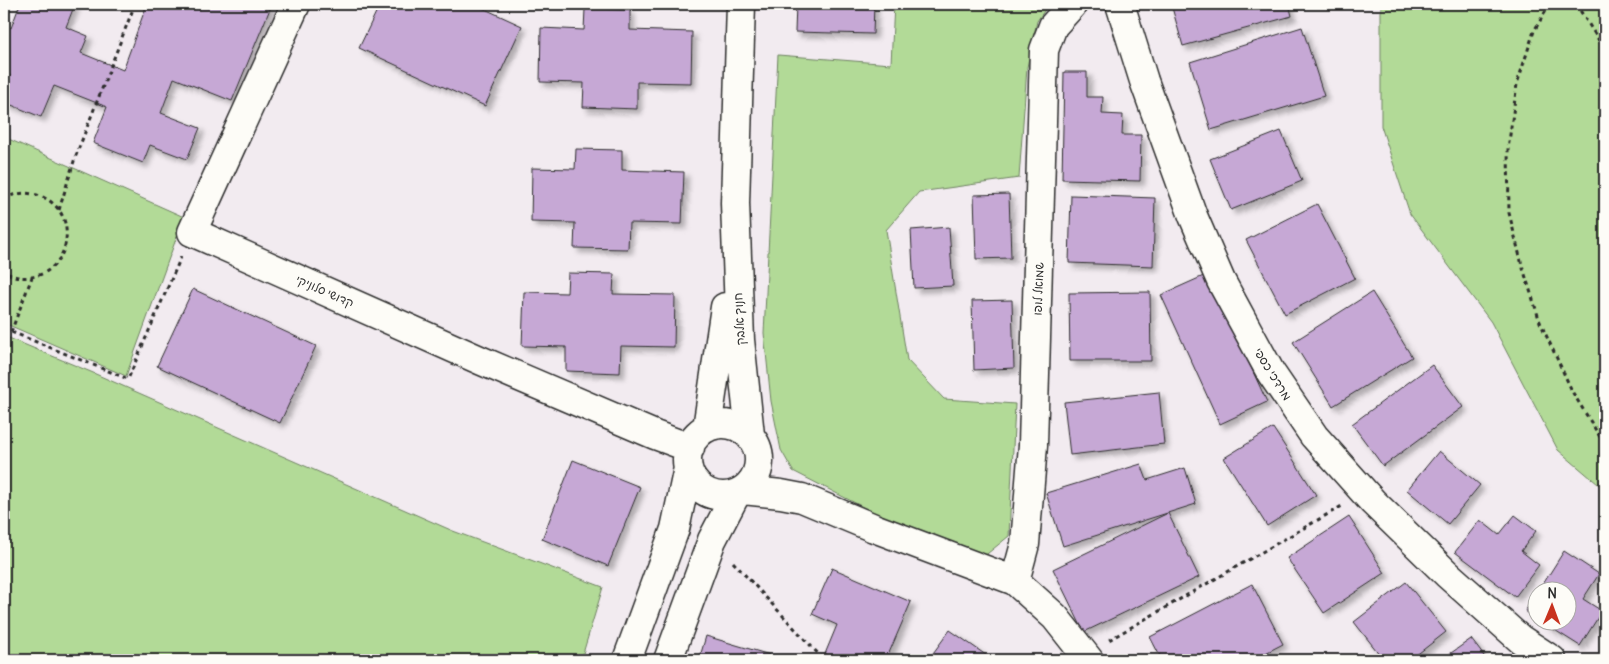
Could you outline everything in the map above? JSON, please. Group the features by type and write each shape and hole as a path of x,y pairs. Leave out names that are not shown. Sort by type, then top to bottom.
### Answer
{"street":[{"path":"192,232 296,4"},
{"name":"חנוך אלבק","path":"627,660 675,529 722,338 735,203 741,4"},
{"name":"שמואל לופו","path":"1015,581 1025,544 1033,445 1044,50 1053,26 1073,4"},
{"name":"מרדכי כספי","path":"1120,4 1147,90 1193,216 1220,281 1270,373 1314,436 1365,493 1476,600 1520,639 1552,660"},
{"name":"חנוך אלבק","path":"735,203 740,340 750,435"},
{"name":"קדושי סלוניקי","path":"192,232 482,361 655,435 695,448"},
{"path":"668,660 712,540 740,492 755,478 760,462 758,448 750,435 734,425 718,425 695,448 692,479 700,489 719,496 740,492 802,498"},
{"path":"760,462 774,477 802,498 874,528 1015,581 1055,616 1087,657"}],"path":[{"path":"59,210 75,158 135,4"},
{"path":"1550,4 1534,31 1518,84 1508,149 1509,212 1522,265 1540,322 1573,393 1605,445"},
{"path":"1576,4 1605,50"},
{"path":"4,199 12,194 27,193 41,196 48,200 59,210 66,223 67,238 64,252 56,264 44,273 32,277 17,277 4,272"},
{"path":"4,330 128,379 192,232"},
{"path":"11,332 32,277"},
{"path":"1087,657 1365,493"},
{"path":"712,540 824,660"}],"green space":[{"path":"894,4 1049,4 1037,21 1027,67 1019,178 919,192 886,230 907,360 944,399 1015,404 1009,536 982,558 898,525 793,471 781,450 771,401 764,333 778,55 891,64"},
{"path":"1381,4 1605,4 1605,490 1558,450 1491,322 1410,214 1381,126"},
{"path":"4,137 184,217 126,376 4,323"},
{"path":"4,336 91,372 453,531 603,587 581,660 4,660"}],"building":[{"path":"20,4 75,4 66,27 88,36 81,53 123,70 147,4 272,4 232,101 174,78 161,113 200,128 187,159 150,145 143,163 93,143 107,107 54,86 41,117 4,102 4,93 10,75 4,73 4,25 11,28"},
{"path":"380,4 474,4 522,26 485,106 359,48"},
{"path":"796,4 874,4 873,34 795,32"},
{"path":"1171,4 1289,4 1292,16 1183,46"},
{"path":"585,9 630,10 630,30 692,32 691,83 637,82 637,109 583,107 584,83 540,82 541,28 584,30"},
{"path":"1302,27 1324,96 1211,130 1190,62"},
{"path":"1064,72 1087,72 1087,97 1103,97 1102,114 1123,115 1122,135 1141,135 1140,181 1062,179"},
{"path":"1281,131 1302,181 1231,210 1210,159"},
{"path":"576,149 622,150 622,170 684,172 682,224 629,223 628,249 574,248 575,223 531,222 532,168 575,169"},
{"path":"1009,194 1011,258 976,259 974,195"},
{"path":"1071,195 1155,198 1153,266 1069,263"},
{"path":"1317,204 1355,278 1285,314 1246,240"},
{"path":"949,227 953,286 914,288 911,230"},
{"path":"568,273 614,274 613,294 675,295 674,347 621,346 620,373 566,371 566,347 522,346 524,292 567,293"},
{"path":"1208,274 1267,402 1220,424 1161,295"},
{"path":"193,289 316,346 280,423 157,366"},
{"path":"1150,292 1151,361 1070,361 1069,293"},
{"path":"1372,292 1412,357 1333,406 1293,342"},
{"path":"1012,300 1014,368 974,370 972,301"},
{"path":"1432,365 1463,407 1383,466 1352,424"},
{"path":"1159,392 1164,444 1070,455 1064,402"},
{"path":"1273,428 1316,495 1267,526 1224,458"},
{"path":"1439,451 1480,485 1448,524 1407,490"},
{"path":"573,460 640,487 608,566 542,539"},
{"path":"1141,464 1147,480 1185,468 1196,504 1063,546 1046,493"},
{"path":"1168,513 1199,577 1084,632 1053,569"},
{"path":"1515,515 1536,531 1521,551 1539,565 1515,597 1455,552 1480,520 1499,535"},
{"path":"1349,517 1385,573 1324,613 1287,558"},
{"path":"1564,551 1599,574 1583,599 1602,611 1580,646 1558,632 1576,632 1576,582 1544,582"},
{"path":"832,568 911,602 886,660 840,660 825,654 837,625 812,614"},
{"path":"1406,582 1446,632 1410,660 1384,660 1354,622"},
{"path":"1252,584 1283,644 1252,660 1162,660 1150,637"},
{"path":"950,630 993,660 928,660"},
{"path":"706,636 770,655 769,660 699,660"},
{"path":"1471,639 1487,660 1441,660"},
{"path":"1293,656 1296,660 1285,660"}]}
